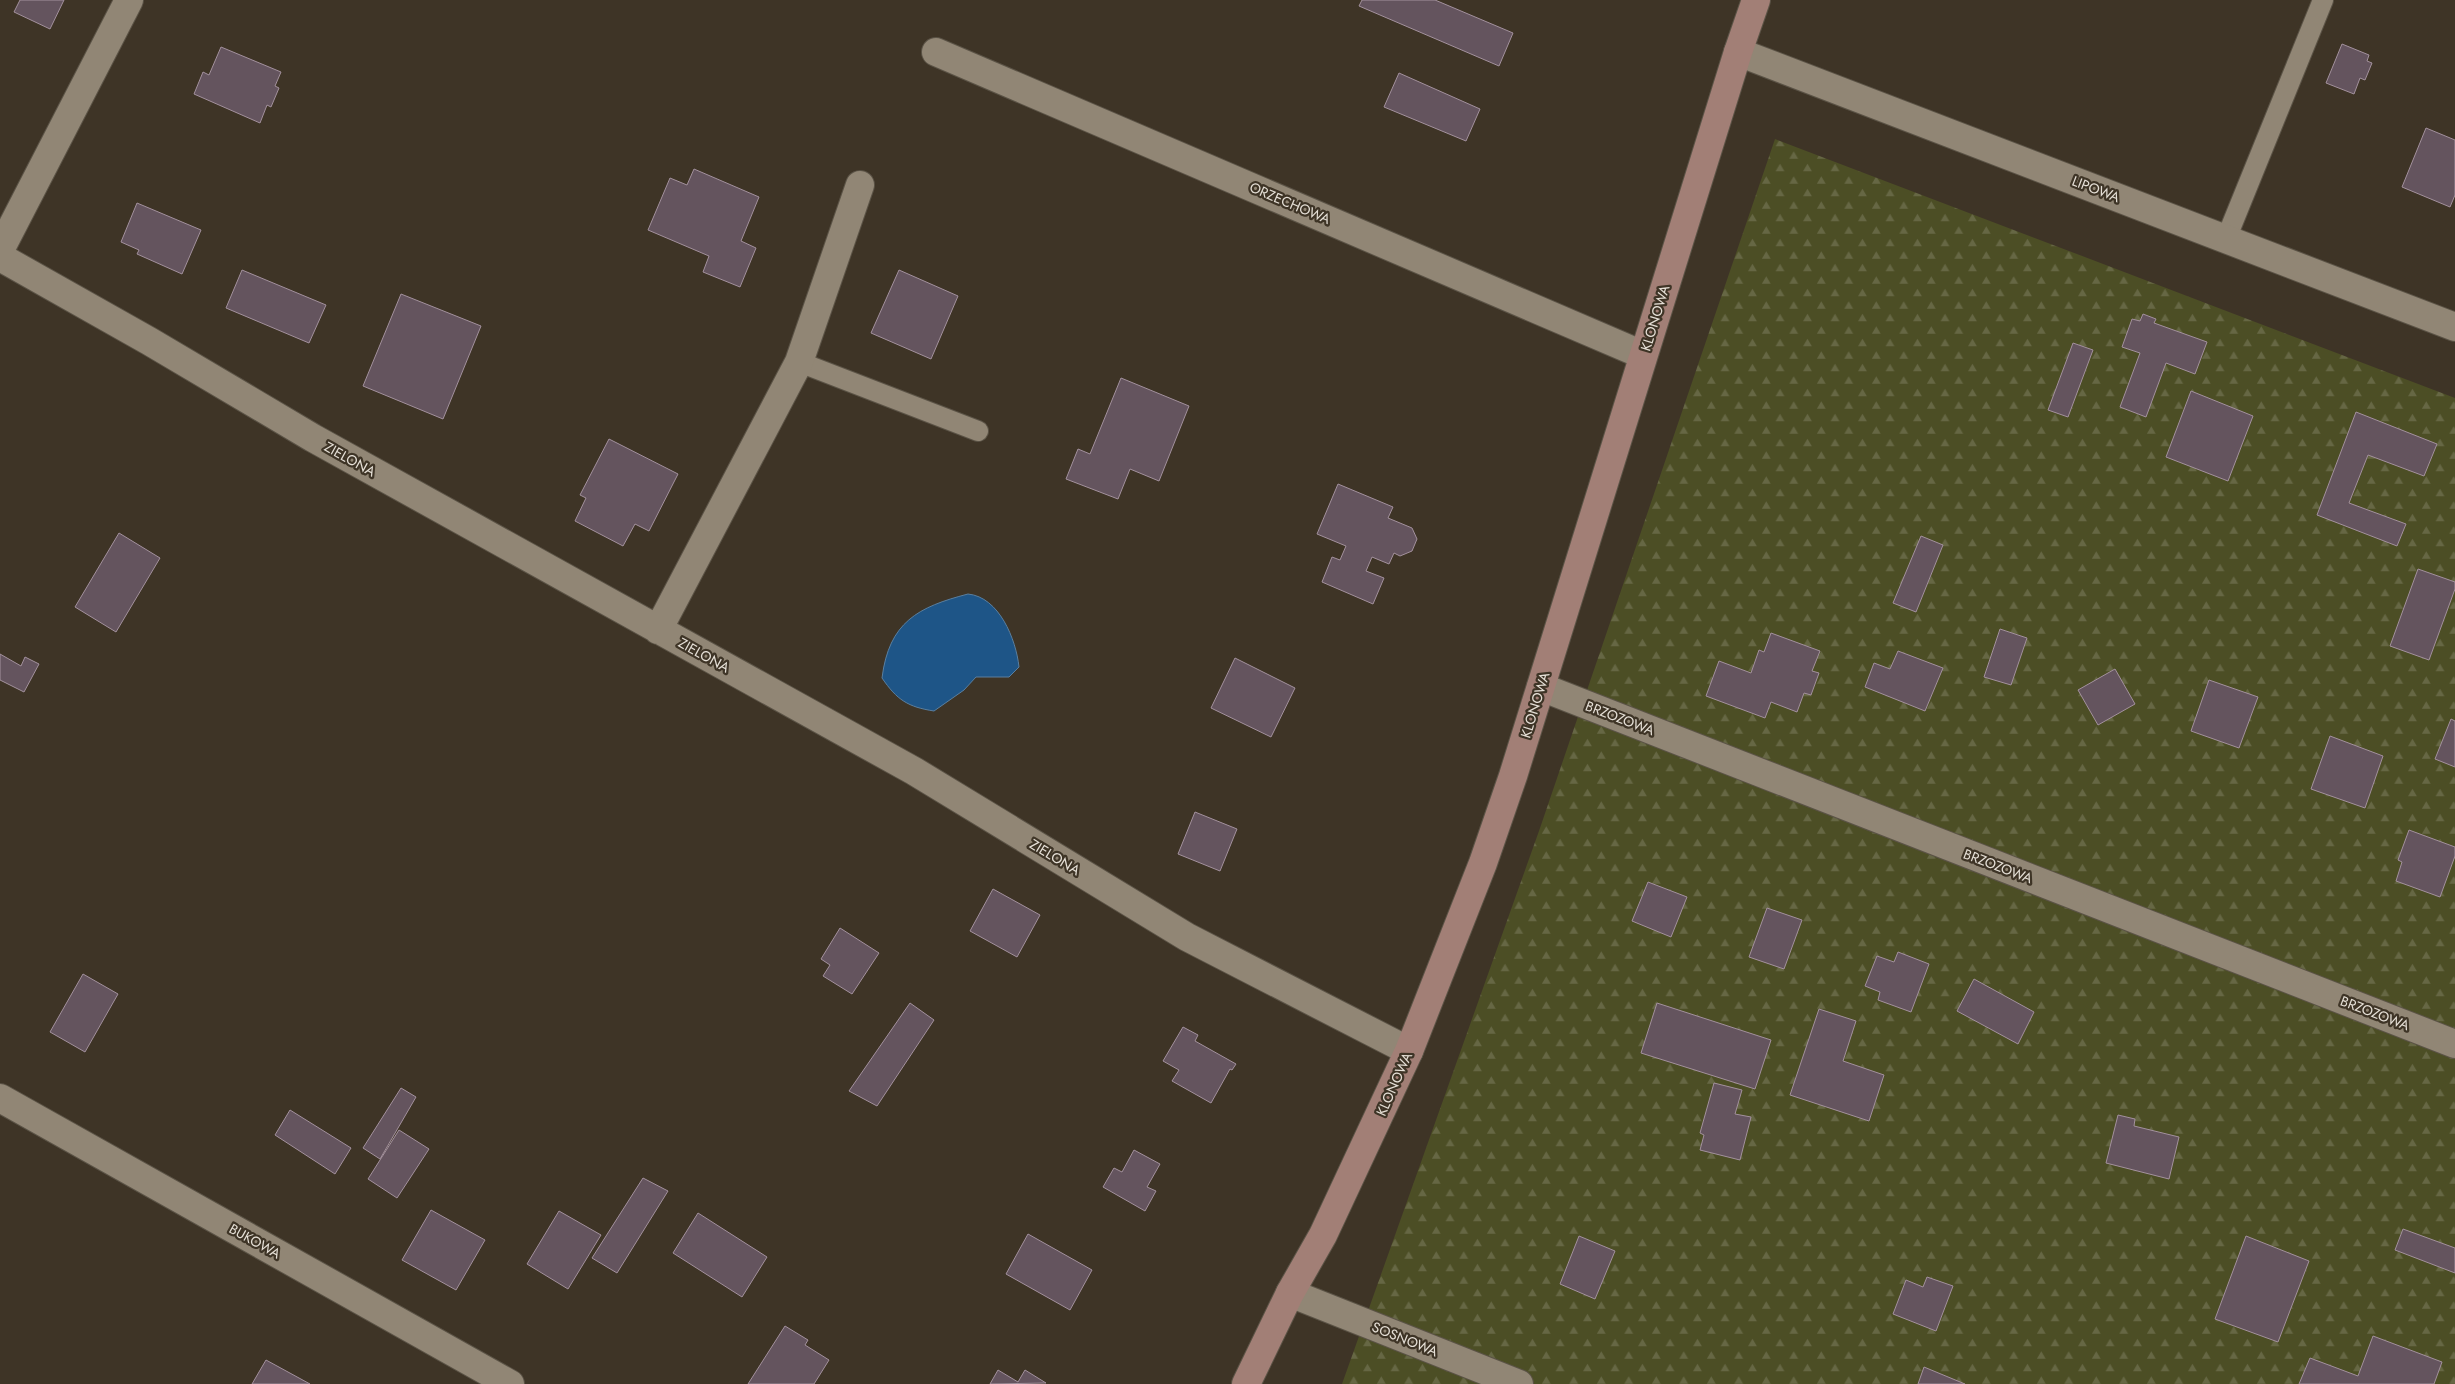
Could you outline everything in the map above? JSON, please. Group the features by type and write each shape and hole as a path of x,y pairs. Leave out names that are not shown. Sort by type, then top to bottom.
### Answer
{"street":[{"path":"0,250 129,0"},
{"name":"KLONOWA","path":"1246,1384 1290,1293 1323,1235 1409,1051 1483,862 1540,687 1738,52 1756,0"},
{"name":"ORZECHOWA","path":"936,52 1643,355"},
{"name":"LIPOWA","path":"1738,52 2455,327"},
{"path":"658,630 799,362 860,185"},
{"name":"ZIELONA","path":"0,257 149,341 313,438 914,771 1187,937 1409,1051"},
{"name":"BRZOZOWA","path":"1540,687 2455,1044"},
{"name":"BUKOWA","path":"0,1098 510,1384"},
{"name":"SOSNOWA","path":"1290,1293 1519,1384"}],"lane":[{"path":"2226,239 2323,0"},
{"path":"799,362 978,431"}],"green space":[{"path":"1775,139 2455,398 2455,1384 1342,1384 1539,831"}],"water":[{"path":"968,594 979,597 989,603 1004,621 1014,644 1019,667 1009,677 976,677 964,690 934,711 910,705 898,697 882,678 891,643 899,630 921,612 934,605"}],"building":[{"path":"20,0 64,0 50,29 14,12"},
{"path":"1362,0 1435,0 1513,33 1499,66 1359,6"},
{"path":"2342,44 2369,55 2367,61 2372,63 2365,80 2360,78 2354,94 2326,83"},
{"path":"221,47 281,72 275,86 279,88 271,107 267,105 260,123 194,94 203,72 209,75"},
{"path":"1399,73 1480,109 1466,141 1384,107"},
{"path":"2426,128 2455,140 2455,195 2450,207 2402,187"},
{"path":"694,169 759,197 741,241 756,248 740,287 703,272 709,256 648,230 670,178 687,185"},
{"path":"137,203 201,230 182,274 137,254 139,250 121,242"},
{"path":"242,270 326,305 309,343 226,308"},
{"path":"899,270 958,296 931,359 871,333"},
{"path":"401,294 481,326 443,419 363,386"},
{"path":"2143,314 2156,319 2154,323 2207,342 2195,374 2166,363 2146,417 2120,407 2140,353 2122,347 2132,319 2140,321"},
{"path":"2073,343 2093,350 2068,417 2048,410"},
{"path":"1121,378 1189,406 1159,481 1130,469 1118,499 1066,479 1078,449 1090,454"},
{"path":"2191,391 2253,416 2228,481 2166,457"},
{"path":"2356,412 2437,444 2424,476 2368,455 2349,503 2406,524 2397,546 2317,515"},
{"path":"609,439 678,474 649,531 635,524 623,546 575,521 586,498 580,495"},
{"path":"1338,484 1393,507 1388,518 1412,528 1417,539 1412,551 1400,556 1394,553 1389,564 1372,557 1366,571 1384,578 1373,604 1322,582 1332,557 1340,560 1346,546 1317,534"},
{"path":"119,533 160,558 116,632 75,607"},
{"path":"1921,536 1943,545 1916,612 1893,603"},
{"path":"2418,569 2455,582 2455,589 2429,660 2390,646"},
{"path":"2000,629 2027,638 2011,685 1984,677"},
{"path":"1771,633 1820,651 1812,671 1819,673 1811,695 1804,693 1797,712 1771,702 1765,718 1706,696 1719,661 1751,673 1759,650 1764,652"},
{"path":"1898,651 1943,668 1925,711 1865,687 1874,663 1890,669"},
{"path":"0,654 21,666 25,657 39,664 24,692 0,680"},
{"path":"1235,658 1295,688 1271,737 1211,708"},
{"path":"2115,669 2135,704 2098,725 2078,690"},
{"path":"2209,680 2258,697 2239,748 2191,731"},
{"path":"2451,719 2455,721 2455,767 2435,759"},
{"path":"2330,736 2383,756 2365,808 2311,789"},
{"path":"1195,812 1237,829 1220,871 1178,854"},
{"path":"2409,830 2455,847 2455,856 2440,897 2396,881 2402,862 2398,860"},
{"path":"1648,882 1687,897 1671,937 1632,921"},
{"path":"993,889 1040,915 1017,957 970,931"},
{"path":"1767,908 1802,920 1784,969 1749,957"},
{"path":"840,928 879,953 852,994 823,976 830,965 821,959"},
{"path":"1898,952 1929,964 1911,1012 1878,1000 1880,992 1865,986 1877,956 1894,962"},
{"path":"83,974 118,994 85,1052 50,1032"},
{"path":"1974,979 2034,1012 2018,1044 1957,1011"},
{"path":"910,1003 934,1020 877,1106 849,1091"},
{"path":"1657,1003 1771,1040 1755,1089 1641,1053"},
{"path":"1819,1009 1856,1021 1843,1061 1884,1075 1869,1121 1790,1095"},
{"path":"1183,1027 1198,1035 1195,1041 1236,1064 1232,1070 1230,1069 1211,1103 1172,1081 1179,1070 1163,1061"},
{"path":"1714,1083 1742,1090 1735,1114 1751,1117 1740,1160 1700,1150 1704,1135 1700,1133"},
{"path":"401,1088 416,1097 380,1159 363,1148"},
{"path":"290,1110 351,1148 335,1174 275,1135"},
{"path":"2118,1115 2135,1119 2134,1126 2179,1137 2169,1179 2106,1163"},
{"path":"399,1130 429,1149 397,1198 368,1179"},
{"path":"1134,1150 1160,1164 1147,1187 1156,1191 1145,1211 1103,1187 1114,1168 1122,1172"},
{"path":"643,1178 668,1191 617,1273 592,1258"},
{"path":"431,1210 485,1240 456,1290 402,1260"},
{"path":"559,1211 601,1235 568,1289 527,1264"},
{"path":"698,1213 767,1257 742,1297 673,1253"},
{"path":"2403,1229 2455,1248 2455,1273 2395,1250"},
{"path":"1028,1234 1092,1270 1070,1310 1006,1274"},
{"path":"1579,1236 1615,1251 1595,1299 1560,1284"},
{"path":"2246,1236 2309,1261 2278,1342 2215,1319"},
{"path":"1927,1277 1953,1286 1936,1331 1893,1314 1906,1280 1923,1287"},
{"path":"785,1326 808,1340 805,1345 829,1360 814,1384 748,1384"},
{"path":"2373,1336 2442,1362 2434,1384 2299,1384 2310,1358 2358,1376"},
{"path":"266,1360 310,1384 252,1384"},
{"path":"1924,1367 1965,1384 1918,1384"},
{"path":"998,1370 1018,1382 1025,1370 1046,1383 990,1384"}]}
